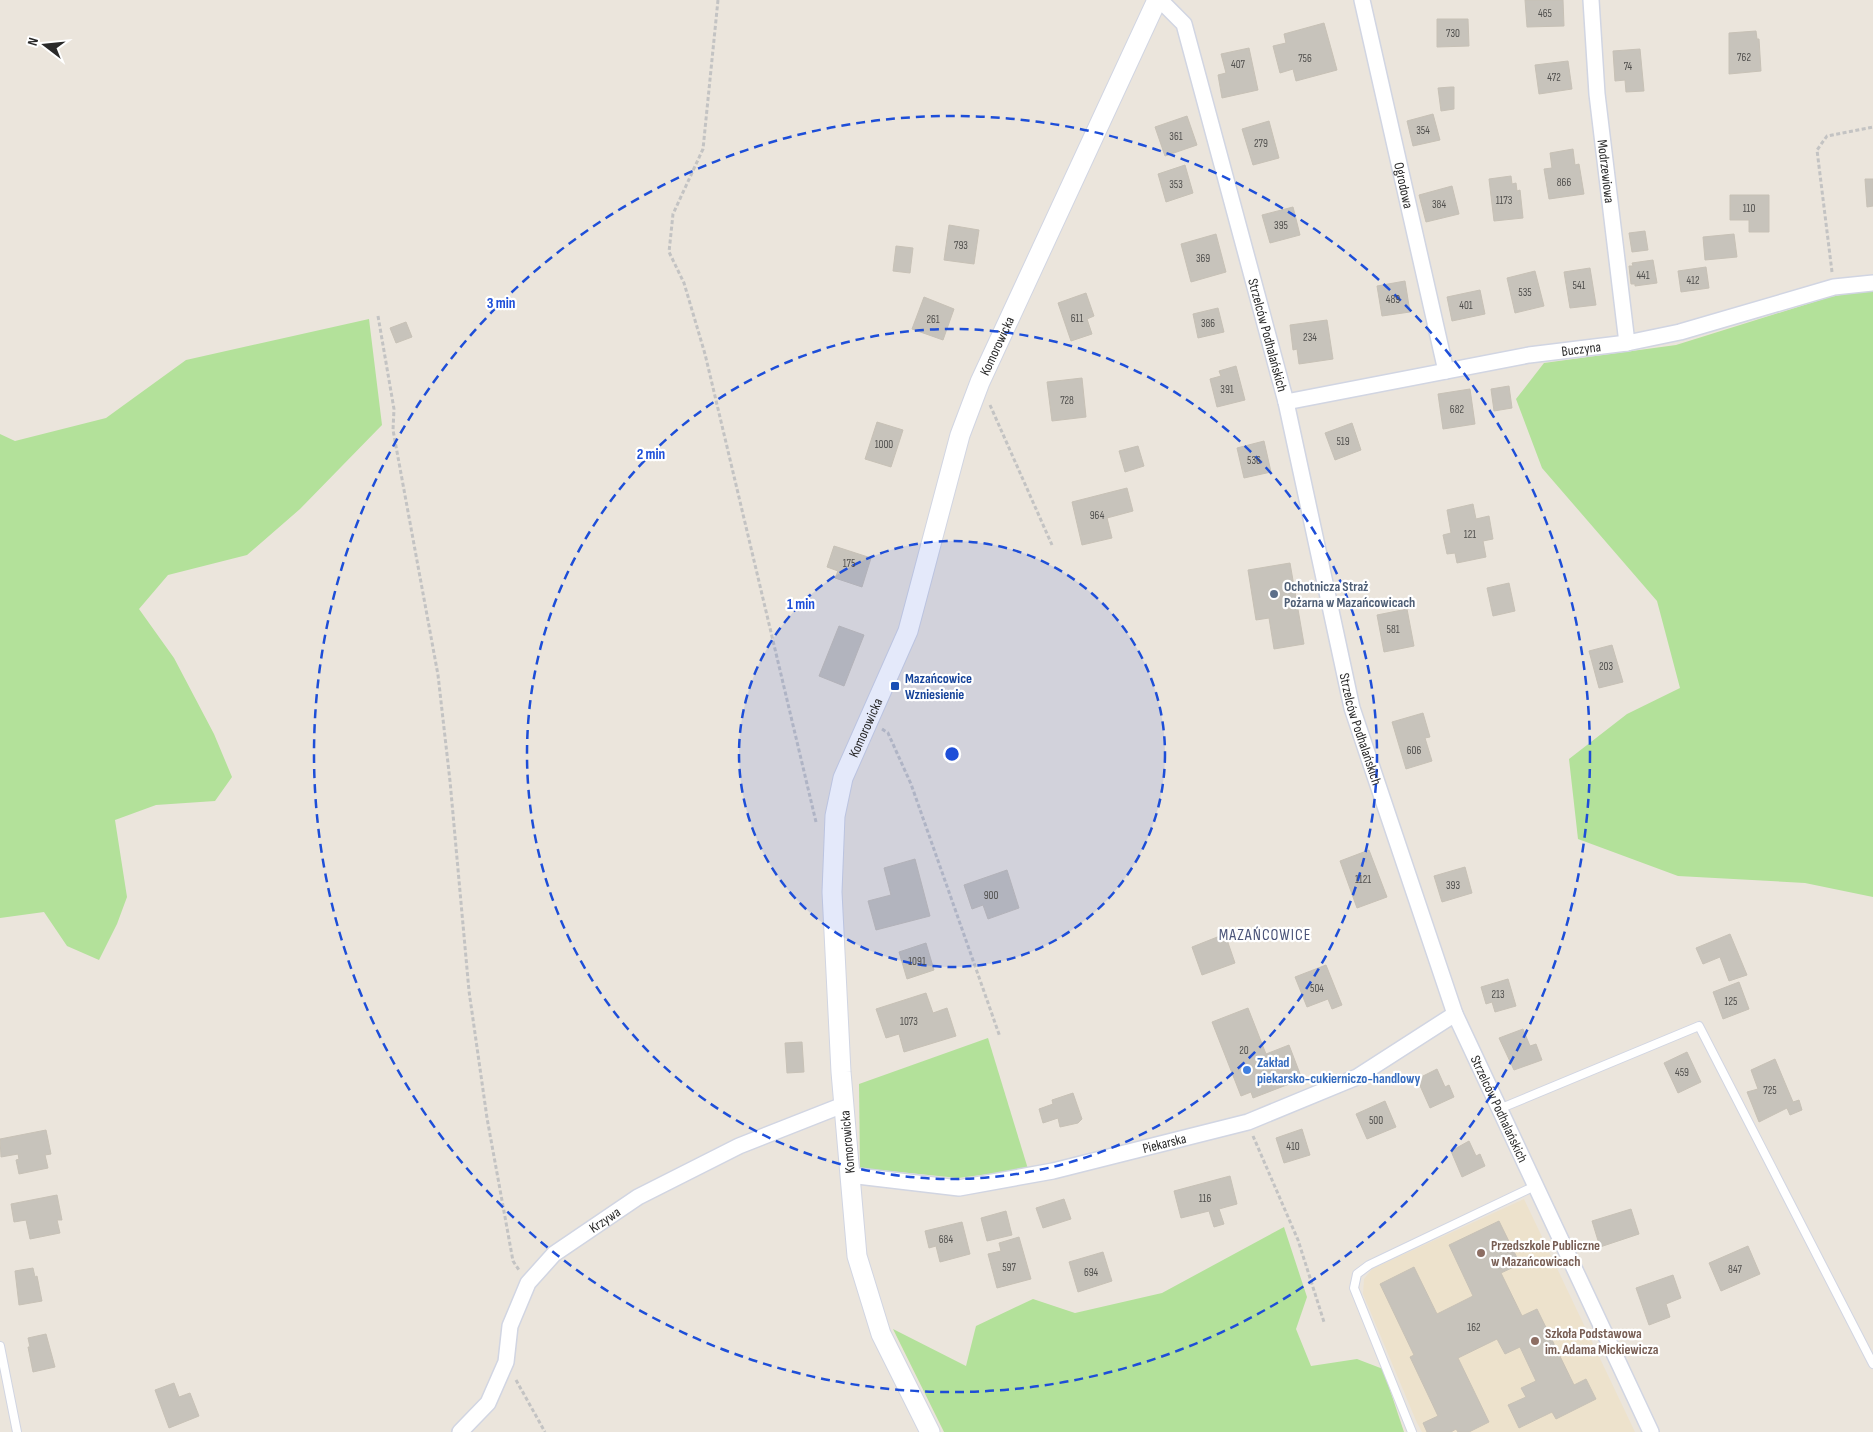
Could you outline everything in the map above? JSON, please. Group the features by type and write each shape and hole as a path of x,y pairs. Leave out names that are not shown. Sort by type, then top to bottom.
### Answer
{"street":[{"name":"Komorowicka","path":"930,1432 879,1326 858,1256 843,1106 832,892 834,816 844,778 908,631 960,435 980,382 1158,0"},
{"name":"Strzelców Podhalańskich","path":"1158,0 1184,24 1286,402 1352,708 1455,1014 1652,1432"},
{"name":"Ogrodowa","path":"1362,0 1446,370"},
{"name":"Modrzewiowa","path":"1591,0 1598,94 1627,343"},
{"name":"Buczyna","path":"1286,402 1529,355 1627,343 1680,332 1834,287 1873,283"},
{"name":"Piekarska","path":"849,1175 959,1188 1053,1171 1248,1122 1357,1077 1455,1014"},
{"name":"Krzywa","path":"460,1432 488,1403 506,1362 510,1326 528,1283 554,1254 638,1197 740,1146 843,1106"}],"lane":[{"path":"1499,1108 1699,1026 1873,1364"},
{"path":"1412,1432 1354,1288 1357,1274 1369,1265 1535,1186"},
{"path":"0,1346 17,1432"}],"path":[{"path":"718,0 703,149 672,214 669,252 684,283 704,354 816,825"},
{"path":"1834,287 1817,150 1827,136 1873,127"},
{"path":"378,316 394,410 393,430 438,675 450,781 468,991 487,1118 513,1261 528,1283"},
{"path":"980,382 1052,545"},
{"path":"868,721 888,733 911,784 1000,1037"},
{"path":"1248,1122 1298,1240 1324,1322"},
{"path":"506,1362 545,1432"}],"shaded area":[{"path":"1524,1199 1635,1432 1422,1432 1417,1423 1363,1294 1364,1279 1372,1269"}],"green space":[{"path":"1873,289 1873,897 1805,883 1678,876 1578,839 1569,759 1627,714 1680,688 1657,601 1542,468 1516,399 1544,363 1676,345 1830,297"},
{"path":"369,319 382,425 300,509 247,555 168,575 139,609 174,658 214,734 232,777 215,801 156,805 115,820 127,897 117,924 99,960 67,946 44,912 0,918 0,434 15,441 106,418 186,360"},
{"path":"988,1038 1028,1169 958,1178 860,1168 859,1084"},
{"path":"1284,1227 1307,1297 1296,1329 1311,1366 1357,1359 1383,1369 1404,1432 944,1432 893,1329 966,1366 976,1326 1033,1299 1075,1313 1162,1293"}],"building":[{"path":"1525,0 1563,0 1564,26 1527,27"},
{"path":"1437,19 1468,19 1469,46 1437,47"},
{"path":"1324,23 1337,70 1296,81 1293,69 1280,73 1273,46 1286,43 1284,34"},
{"path":"1756,31 1757,39 1759,39 1761,71 1729,74 1729,33"},
{"path":"1249,48 1258,90 1222,98 1218,75 1226,73 1221,54"},
{"path":"1640,49 1644,91 1626,92 1625,80 1615,81 1613,51"},
{"path":"1568,61 1572,89 1539,94 1535,65"},
{"path":"1454,87 1454,109 1441,111 1438,88"},
{"path":"1433,114 1440,140 1413,146 1407,121"},
{"path":"1187,116 1197,145 1165,156 1155,127"},
{"path":"1269,121 1279,158 1253,165 1242,129"},
{"path":"1573,149 1575,165 1579,164 1584,194 1549,199 1544,169 1552,168 1550,153"},
{"path":"1185,165 1193,193 1166,202 1158,174"},
{"path":"1511,176 1512,184 1516,183 1517,191 1520,190 1523,218 1494,221 1489,179"},
{"path":"1865,179 1873,179 1873,206 1867,207"},
{"path":"1452,186 1459,214 1426,222 1419,195"},
{"path":"1730,195 1769,195 1769,232 1749,232 1749,220 1730,220"},
{"path":"1293,207 1300,235 1270,243 1262,215"},
{"path":"949,225 979,230 974,264 944,260"},
{"path":"1645,231 1648,250 1632,252 1629,233"},
{"path":"1216,234 1226,272 1191,282 1181,244"},
{"path":"1734,234 1737,257 1705,260 1703,237"},
{"path":"896,246 913,248 910,273 893,271"},
{"path":"1653,260 1657,283 1635,286 1635,284 1631,284 1629,266 1633,266 1632,263"},
{"path":"1706,267 1709,288 1681,292 1678,271"},
{"path":"1590,268 1596,305 1570,308 1564,272"},
{"path":"1535,271 1544,306 1515,313 1507,278"},
{"path":"1405,281 1410,312 1382,316 1377,286"},
{"path":"1480,290 1485,314 1452,321 1447,297"},
{"path":"1086,293 1094,316 1087,319 1092,334 1071,341 1058,303"},
{"path":"924,297 954,309 943,340 912,329"},
{"path":"1218,308 1224,332 1198,338 1193,314"},
{"path":"1327,320 1333,359 1299,364 1297,349 1293,350 1290,325"},
{"path":"406,322 412,337 396,343 390,328"},
{"path":"1236,366 1245,400 1217,407 1210,379 1221,376 1219,371"},
{"path":"1082,378 1086,417 1052,421 1047,382"},
{"path":"1509,386 1512,408 1494,411 1491,389"},
{"path":"1470,389 1475,424 1443,429 1438,394"},
{"path":"877,422 903,430 891,467 865,459"},
{"path":"1352,423 1361,450 1335,460 1325,433"},
{"path":"1264,441 1271,472 1244,478 1237,448"},
{"path":"1138,446 1144,466 1125,472 1119,451"},
{"path":"1127,488 1133,511 1107,518 1112,538 1082,545 1072,502"},
{"path":"1473,504 1476,519 1489,516 1493,539 1483,541 1486,557 1457,563 1455,553 1447,554 1443,535 1451,533 1447,510"},
{"path":"834,546 871,558 862,587 835,578 838,571 827,567"},
{"name":"Ochotnicza Straż Pożarna w Mazańcowicach","path":"1290,563 1304,644 1274,649 1269,618 1256,620 1248,570"},
{"path":"1509,583 1515,611 1493,616 1487,588"},
{"path":"1407,609 1414,646 1384,652 1377,615"},
{"path":"839,626 864,635 844,686 819,676"},
{"path":"1612,645 1623,682 1599,688 1589,651"},
{"path":"1423,713 1430,737 1425,738 1432,761 1406,769 1392,722"},
{"path":"1369,850 1387,897 1357,908 1340,861"},
{"path":"915,859 930,916 876,930 868,901 891,895 884,868"},
{"path":"1465,867 1472,893 1442,902 1434,876"},
{"path":"1007,870 1019,908 988,919 983,905 972,909 964,885"},
{"path":"1225,934 1235,963 1202,975 1192,947"},
{"path":"1730,934 1747,975 1729,981 1720,957 1703,964 1696,948"},
{"path":"926,943 934,970 907,979 899,952"},
{"path":"1326,965 1342,1005 1332,1009 1328,999 1307,1007 1295,977"},
{"path":"1508,979 1516,1006 1495,1012 1492,1002 1486,1004 1481,987"},
{"path":"1739,982 1749,1009 1723,1019 1713,992"},
{"path":"926,993 933,1013 947,1008 956,1036 904,1052 899,1034 886,1038 876,1009"},
{"path":"1248,1008 1266,1054 1289,1045 1302,1079 1253,1098 1251,1092 1241,1096 1212,1022"},
{"path":"1523,1029 1530,1046 1536,1044 1542,1060 1514,1070 1499,1038"},
{"path":"802,1042 804,1072 787,1073 785,1043"},
{"path":"1687,1052 1701,1082 1678,1093 1664,1063"},
{"path":"1775,1059 1793,1102 1799,1100 1802,1110 1790,1115 1787,1108 1759,1122 1747,1092 1758,1089 1751,1070"},
{"path":"1437,1069 1445,1087 1449,1085 1454,1097 1430,1108 1417,1079"},
{"path":"1073,1093 1082,1119 1078,1123 1060,1127 1058,1118 1043,1123 1039,1109 1053,1104 1052,1100"},
{"path":"1385,1101 1396,1127 1367,1139 1356,1114"},
{"path":"1302,1129 1310,1155 1284,1163 1276,1138"},
{"path":"46,1130 51,1154 45,1155 48,1168 19,1174 16,1160 19,1159 18,1154 1,1157 0,1139"},
{"path":"1469,1141 1476,1156 1480,1154 1485,1166 1462,1177 1451,1151"},
{"path":"1230,1176 1237,1204 1219,1209 1224,1224 1214,1227 1209,1211 1181,1218 1174,1191"},
{"path":"57,1195 62,1220 57,1220 60,1233 30,1239 26,1220 14,1222 11,1204"},
{"path":"1064,1199 1071,1219 1043,1228 1036,1208"},
{"path":"1631,1209 1639,1234 1600,1247 1592,1221"},
{"path":"1006,1211 1012,1235 987,1241 981,1218"},
{"path":"1499,1221 1520,1264 1501,1273 1522,1316 1537,1309 1574,1385 1586,1379 1596,1399 1556,1419 1552,1412 1519,1428 1508,1405 1526,1397 1521,1388 1536,1381 1520,1347 1505,1354 1497,1339 1458,1358 1489,1422 1469,1432 1458,1432 1456,1429 1451,1432 1427,1432 1423,1423 1438,1416 1410,1357 1414,1355 1380,1284 1414,1267 1437,1314 1473,1296 1449,1245"},
{"path":"962,1222 970,1254 940,1262 936,1246 929,1248 925,1231"},
{"path":"1019,1237 1031,1279 997,1288 988,1254 1001,1251 999,1243"},
{"path":"1748,1246 1760,1274 1721,1291 1709,1263"},
{"path":"1103,1252 1112,1281 1078,1292 1069,1262"},
{"path":"33,1268 35,1277 37,1276 42,1301 19,1305 15,1271"},
{"path":"1673,1275 1681,1298 1666,1304 1670,1317 1649,1325 1636,1288"},
{"path":"46,1334 55,1367 33,1372 28,1338"},
{"path":"174,1383 179,1397 190,1393 199,1416 169,1428 155,1390"}],"place":[{"name":"Ochotnicza Straż Pożarna w Mazańcowicach","path":"1274,594"},
{"name":"Mazańcowice Wzniesienie","path":"895,686"},
{"name":"Zakład piekarsko-cukierniczo-handlowy","path":"1247,1070"},
{"name":"Przedszkole Publiczne w Mazańcowicach","path":"1481,1253"},
{"name":"Szkoła Podstawowa im. Adama Mickiewicza","path":"1535,1341"}],"district":[{"name":"MAZAŃCOWICE","path":"1265,934"}]}
